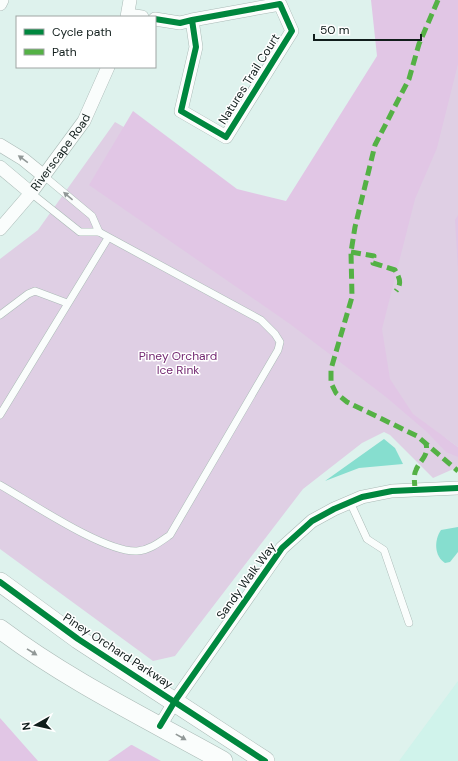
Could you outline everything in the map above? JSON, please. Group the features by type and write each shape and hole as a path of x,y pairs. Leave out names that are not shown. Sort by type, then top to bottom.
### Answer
{"street":[{"path":"0,4 2,0"},
{"path":"128,16 130,0"},
{"name":"Natures Trail Court","path":"156,19 180,23 192,20 280,4 292,31 226,137 181,111 196,47 192,20"},
{"name":"Riverscape Road","path":"0,229 31,193 84,121 108,68"},
{"path":"0,144 44,176"},
{"path":"0,167 31,193"},
{"name":"Sandy Walk Way","path":"160,726 175,701 282,548 312,521 362,497 392,491 458,488"},
{"name":"Piney Orchard Parkway","path":"0,582 78,639 265,761"},
{"path":"0,629 24,647 81,683 223,761"}],"lane":[{"path":"0,484 84,533 110,546 130,550 149,549 170,535 278,350 280,342 275,334 261,320 99,232 92,216 44,176"},
{"path":"31,193 80,232 99,232"},
{"path":"0,415 108,238"},
{"path":"0,315 28,294 35,291 67,303"},
{"path":"350,502 366,539 384,550 409,623"}],"shaded area":[{"path":"371,0 458,0 458,64 437,148 415,199 382,329 390,379 413,414 458,447 458,457 446,452 427,432 386,397 290,324 89,185 133,111 237,189 286,201 377,56"},
{"path":"458,215 458,270 455,220"},
{"path":"384,439 395,448 403,464 359,468 325,481"},
{"path":"458,527 458,552 450,562 445,563 441,560 437,552 437,538 441,530"},
{"path":"458,681 458,761 399,761"},
{"path":"0,718 38,761 0,761"},
{"path":"132,745 161,761 108,761"}],"green space":[{"name":"Piney Orchard Ice Rink","path":"458,43 458,447 444,437 458,450 458,467 433,478 390,435 384,432 362,443 303,489 175,656 153,661 0,549 0,259 38,230 115,122 339,250"}],"marked path":[{"path":"438,0 419,44 409,79 375,145 355,227 351,252 352,297 331,369 331,383 336,393 347,402 417,436 458,471"},
{"path":"351,252 374,256 373,263 395,270 400,281 396,291"},
{"path":"415,490 415,472 425,455 427,448 426,444"}],"cycle path":[{"path":"280,4 292,31 226,137 181,111 196,47 192,20 280,4"},
{"path":"156,19 180,23 192,20"},
{"path":"160,726 175,701 282,548 312,521 334,509 362,497 392,491 458,488"},
{"path":"0,582 78,639 265,761"}]}
